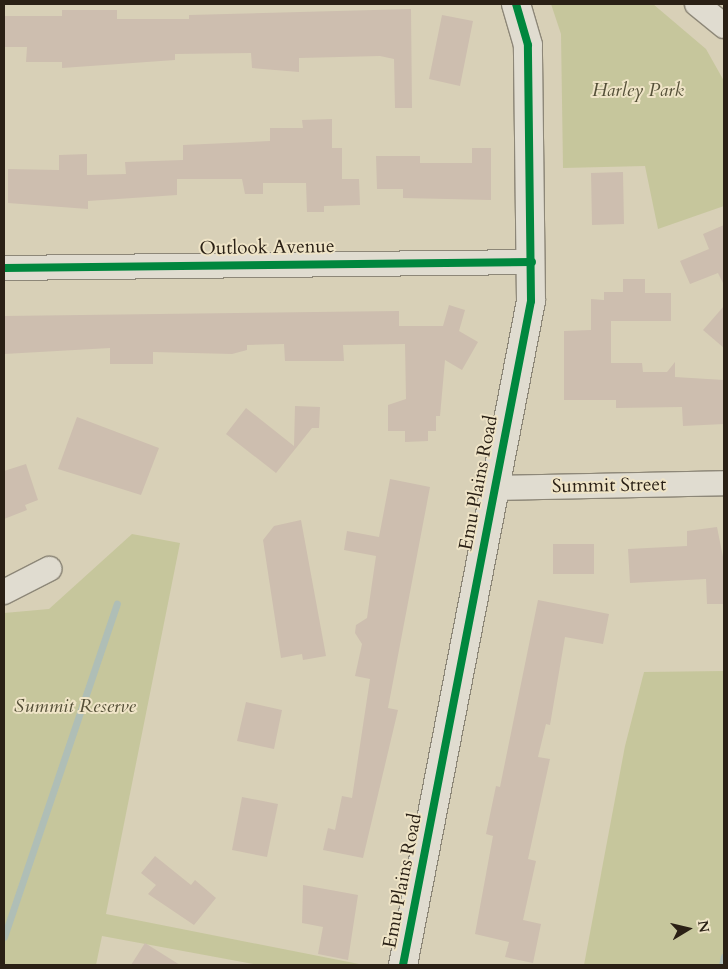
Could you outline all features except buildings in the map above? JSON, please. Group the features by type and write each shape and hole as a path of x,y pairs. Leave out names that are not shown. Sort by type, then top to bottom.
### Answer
{"street":[{"name":"Emu Plains Road","path":"403,965 531,301 528,45 516,4"},
{"path":"697,4 724,26"},
{"name":"Outlook Avenue","path":"4,268 532,262"},
{"name":"Summit Street","path":"494,488 724,483"},
{"path":"4,592 49,569"}],"green space":[{"name":"Harley Park","path":"551,4 653,4 706,49 724,81 724,206 658,229 645,166 563,168 561,34"},
{"name":"Summit Reserve","path":"132,534 180,543 106,914 364,965 259,965 102,936 96,965 4,965 4,613 49,609"},
{"path":"724,671 724,965 584,965 625,746 644,672"}],"waterway":[{"path":"4,937 117,604"},
{"path":"722,965 724,956"}],"cycle path":[{"path":"403,965 531,301 528,45 516,4"},
{"path":"4,268 532,262"}]}
